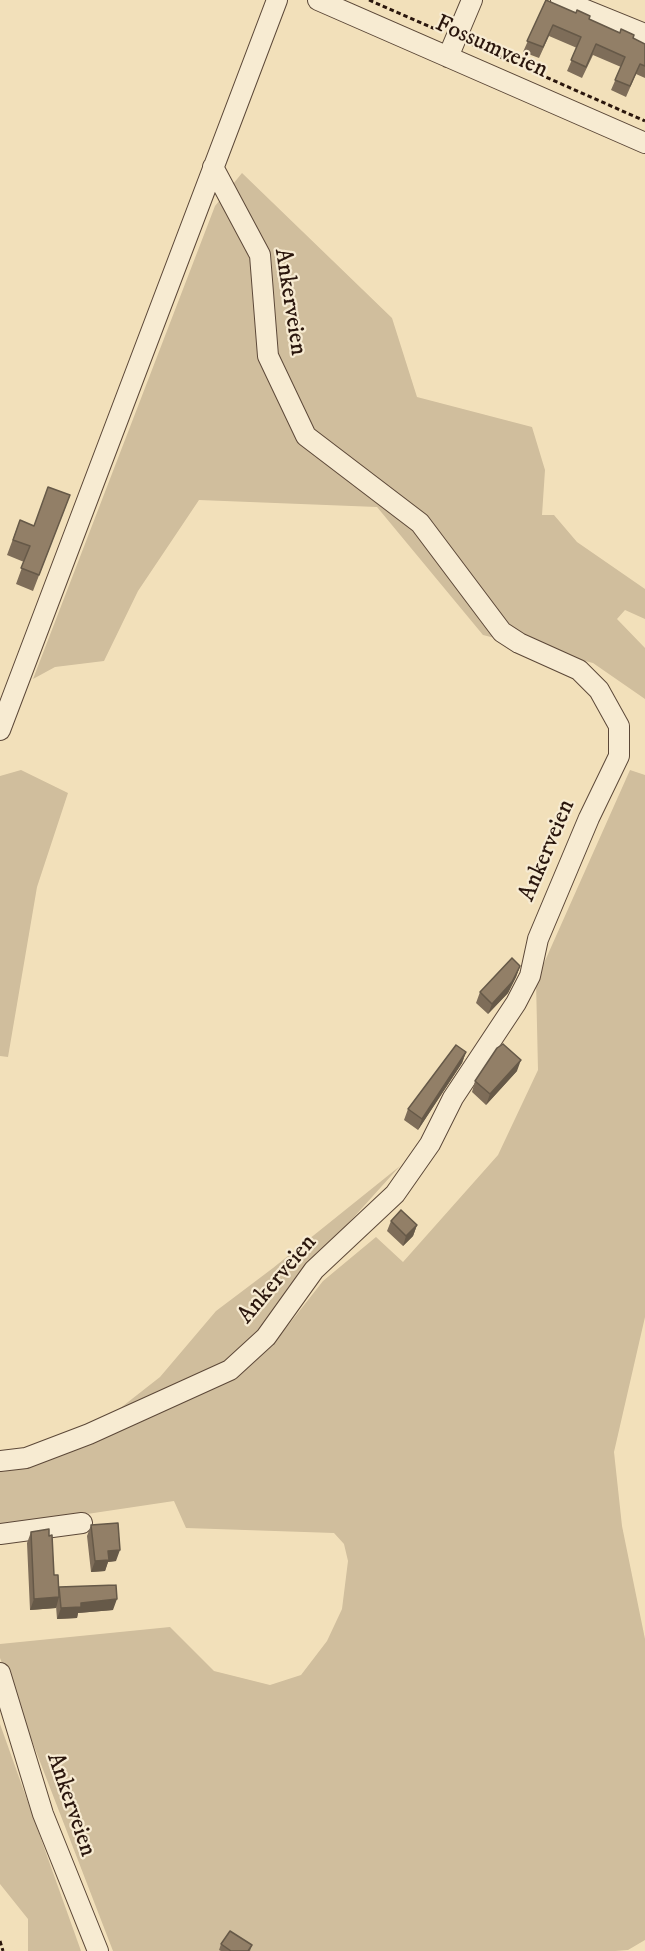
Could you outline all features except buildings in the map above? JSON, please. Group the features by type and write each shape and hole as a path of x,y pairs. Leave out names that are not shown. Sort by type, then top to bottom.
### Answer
{"street":[{"path":"0,729 277,0"},
{"name":"Fossumveien","path":"318,0 645,142"},
{"path":"448,57 472,0"},
{"path":"561,0 645,34"},
{"name":"Ankerveien","path":"0,1461 26,1458 89,1434 230,1370 266,1337 314,1270 395,1194 430,1144 453,1098 516,1003 530,976 538,939 589,818 619,756 619,726 593,683 579,670 519,643 502,632 420,523 306,436 268,356 260,255 213,167"},
{"path":"0,1534 82,1523"},
{"name":"Ankerveien","path":"1,1681 43,1814 98,1951"}],"path":[{"path":"369,0 645,121"},
{"path":"0,1941 3,1951"}],"shaded area":[{"path":"242,173 392,318 417,397 532,427 545,470 542,515 554,515 577,542 645,589 645,619 625,610 617,619 645,648 645,699 593,663 483,635 377,507 199,500 138,591 104,661 55,667 33,679 215,206"},
{"path":"21,770 68,793 37,887 8,1057 0,1056 0,776"},
{"path":"630,770 645,775 645,1317 614,1452 622,1526 645,1639 645,1940 628,1950 615,1951 113,1951 0,1658 0,1644 170,1627 214,1671 270,1685 301,1675 327,1641 342,1609 348,1561 344,1544 334,1533 186,1528 174,1501 0,1527 0,1472 26,1468 76,1449 233,1380 271,1347 323,1281 376,1237 403,1262 498,1155 538,1070 536,981"},
{"path":"400,1166 308,1268 258,1336 225,1366 100,1424 160,1377 216,1311"},
{"path":"0,1724 81,1951 28,1951 28,1919 0,1884"}]}
